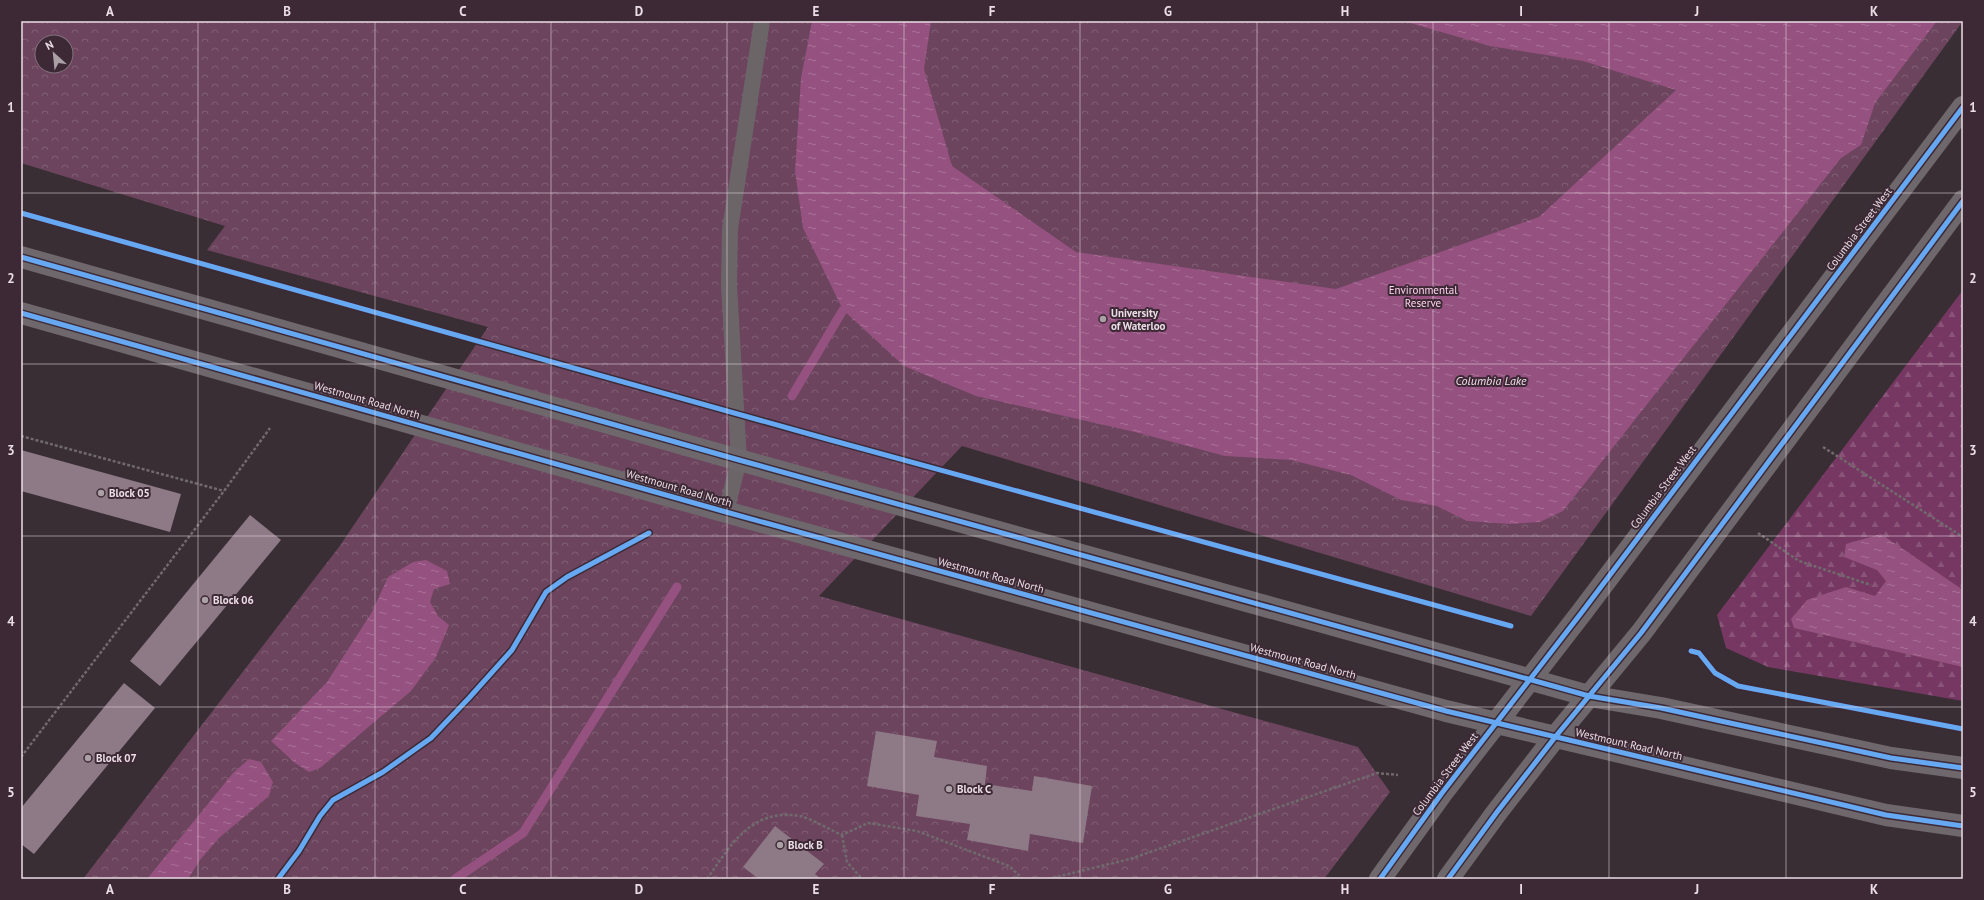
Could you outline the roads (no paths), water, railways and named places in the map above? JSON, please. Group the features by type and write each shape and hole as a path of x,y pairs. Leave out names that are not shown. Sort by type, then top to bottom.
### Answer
{"main road":[{"name":"Columbia Street West","path":"1380,879 1442,793 1582,612 1963,107"},
{"path":"1448,879 1497,812 1556,736 1641,633 1963,201"},
{"path":"21,258 739,460 1589,696 1661,708 1891,758 1963,768"},
{"name":"Westmount Road North","path":"21,313 726,512 1446,711 1886,815 1963,826"}],"lane":[{"path":"726,512 739,460 729,285 730,230 762,21"}],"water":[{"name":"Columbia Lake","path":"812,21 931,21 924,69 952,166 1076,252 1336,289 1539,217 1676,90 1583,61 1490,46 1403,21 1937,21 1875,103 1861,145 1841,158 1563,511 1540,522 1510,524 1467,521 1437,506 1401,500 1351,475 1291,460 1225,456 1135,432 976,396 904,366 843,310 803,228 795,171 801,78"},
{"path":"1881,534 1963,590 1963,667 1794,628 1791,619 1807,600 1846,587 1875,596 1886,581 1877,570 1844,557 1846,544"},
{"path":"426,560 447,571 450,584 434,589 430,602 438,616 449,625 436,657 411,691 320,768 309,772 295,763 271,741 327,682 372,612 388,577 413,562"},
{"path":"249,759 261,762 273,782 269,796 219,838 200,860 188,879 147,879 233,773"}],"waterway":[{"path":"792,396 843,310"},
{"path":"455,879 523,833 677,587"}],"place":[{"name":"University of Waterloo","path":"1103,319"},
{"name":"Block 05","path":"101,493"},
{"name":"Block 06","path":"205,600"},
{"name":"Block 07","path":"88,758"},
{"name":"Block C","path":"949,789"},
{"name":"Block B","path":"780,845"}],"park label":[{"name":"Environmental Reserve","path":"1423,296"}]}
